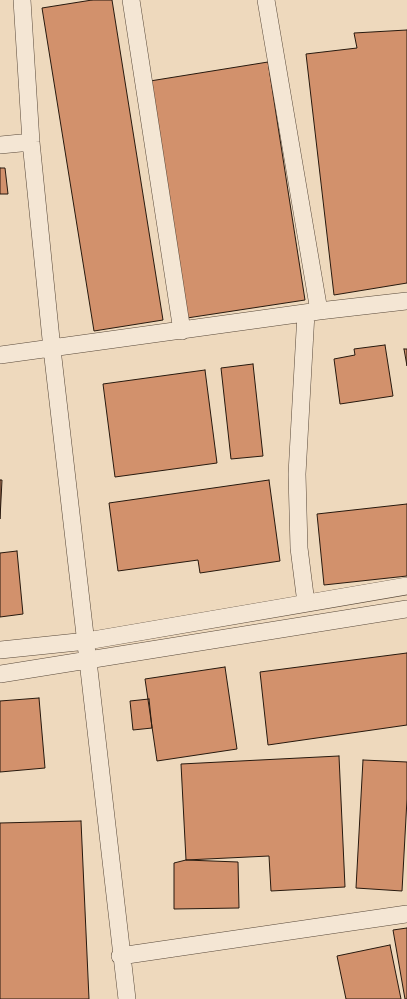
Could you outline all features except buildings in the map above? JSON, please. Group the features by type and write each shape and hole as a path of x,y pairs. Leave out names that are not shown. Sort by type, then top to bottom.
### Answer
{"street":[{"path":"22,0 31,142 52,349 87,642 87,660 126,999"},
{"path":"131,0 182,331"},
{"path":"266,0 313,312 297,474 299,548 306,603"},
{"path":"0,146 31,142"},
{"path":"0,355 313,312 407,301"},
{"path":"0,650 87,642 407,586"},
{"path":"0,674 407,609"},
{"path":"120,956 407,914"}]}
